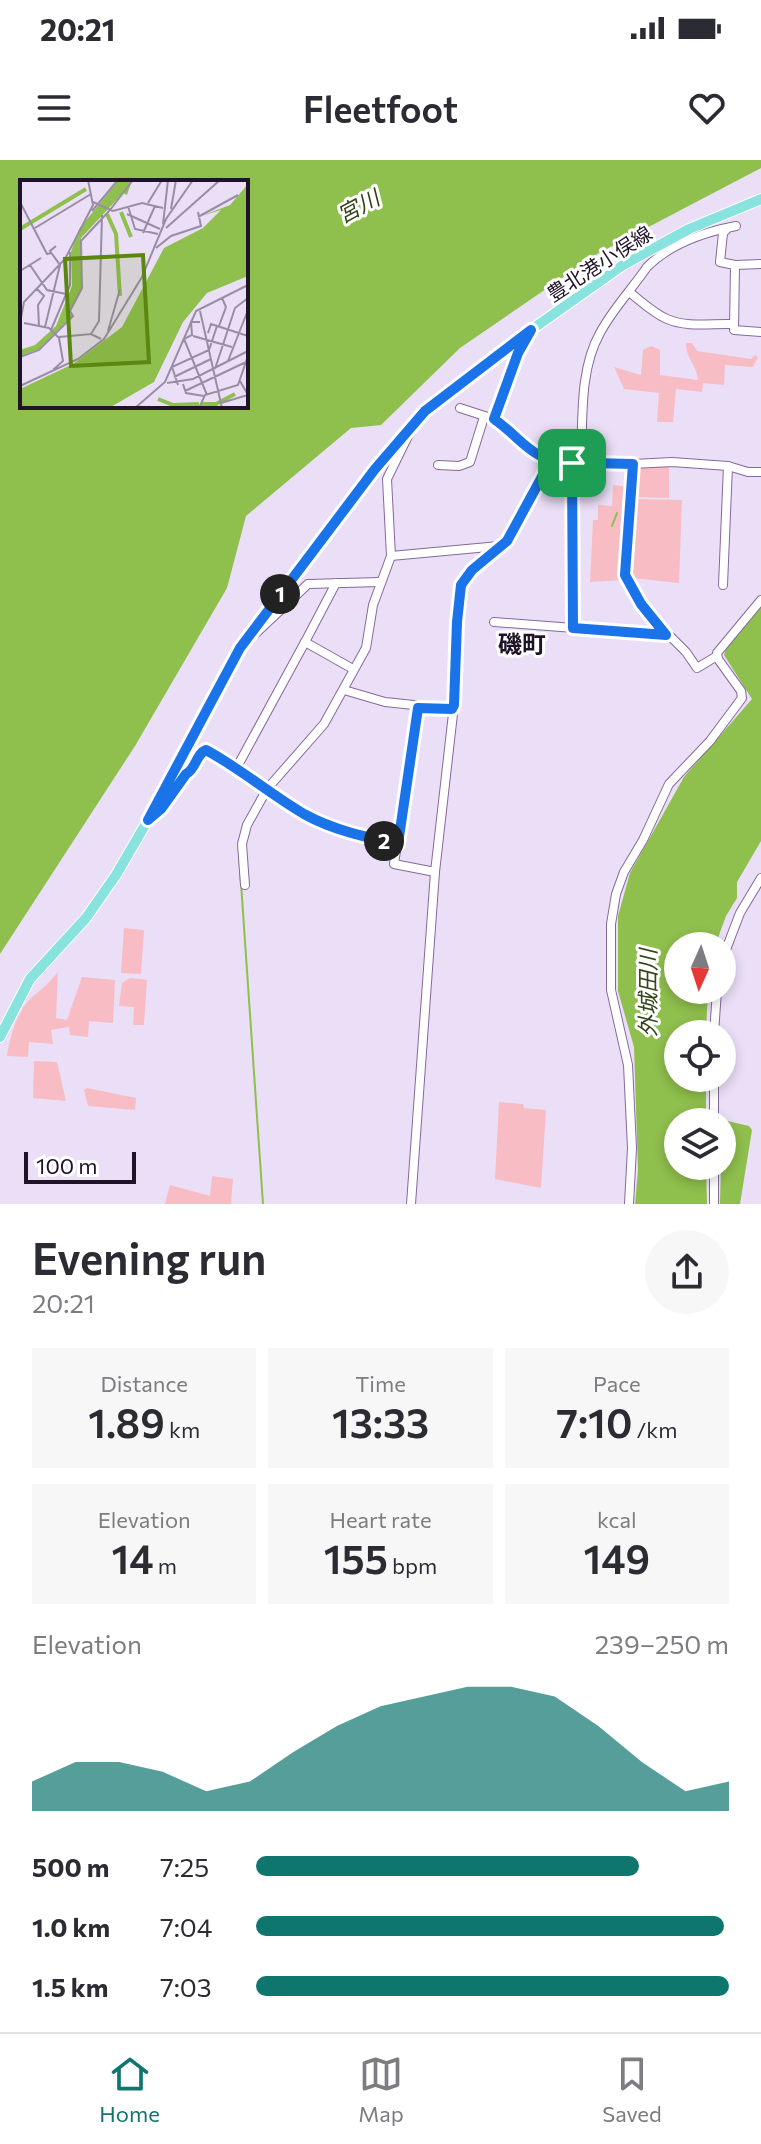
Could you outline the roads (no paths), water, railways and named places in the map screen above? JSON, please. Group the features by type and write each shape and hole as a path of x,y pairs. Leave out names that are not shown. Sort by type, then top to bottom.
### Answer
{"main road":[{"name":"豊北港小俣線","path":"0,1037 30,979 86,918 115,876 240,648 360,489 425,411 602,279 656,245 761,199"}],"street":[{"path":"573,628 577,463 590,359 600,331 647,267 682,243 732,227 723,233 720,262 761,264"},
{"path":"735,265 734,330 761,332"},
{"path":"629,292 656,313 673,321 734,324"},
{"path":"494,419 518,353 531,330"},
{"path":"460,408 494,419 530,450 550,462 672,462 761,472"},
{"path":"438,465 459,466 470,462 484,417"},
{"path":"245,885 244,831 267,789 313,739 366,648 380,582 391,556 387,479 414,424"},
{"path":"411,1204 435,872 461,585 464,578 507,541 550,462"},
{"path":"633,464 625,575 641,604 697,668 717,656"},
{"path":"723,585 728,466"},
{"path":"391,556 499,546"},
{"path":"240,648 308,584 380,582"},
{"path":"237,767 336,583"},
{"path":"629,1204 631,1110 626,1050 611,990 612,912 624,872 643,840 666,789 710,741 742,698 741,691 717,656 718,650 761,600"},
{"path":"494,622 666,635"},
{"path":"305,642 353,669"},
{"path":"344,690 418,708 452,709"},
{"path":"418,708 394,864 435,872"},
{"path":"148,820 161,809 206,750 322,822 346,832 398,844"},
{"path":"733,932 761,878"},
{"path":"714,1180 714,1204"}],"water":[{"name":"宮川","path":"0,160 761,160 761,168 597,254 460,348 381,425 351,428 246,516 227,588 135,746 0,954"},
{"name":"外城田川","path":"761,604 761,841 737,882 737,898 720,932 664,932 664,1004 707,1004 707,1020 664,1020 664,1092 706,1092 706,1108 664,1108 664,1180 706,1180 707,1204 635,1204 638,1170 634,1047 618,991 618,916 630,873 684,777 752,699 724,655 727,646"},
{"path":"736,1123 749,1126 752,1130 740,1204 720,1204 721,1180 736,1180"}],"waterway":[{"path":"612,526 617,513"},
{"path":"239,854 263,1204"}],"district":[{"name":"磯町","path":"522,643"}]}
